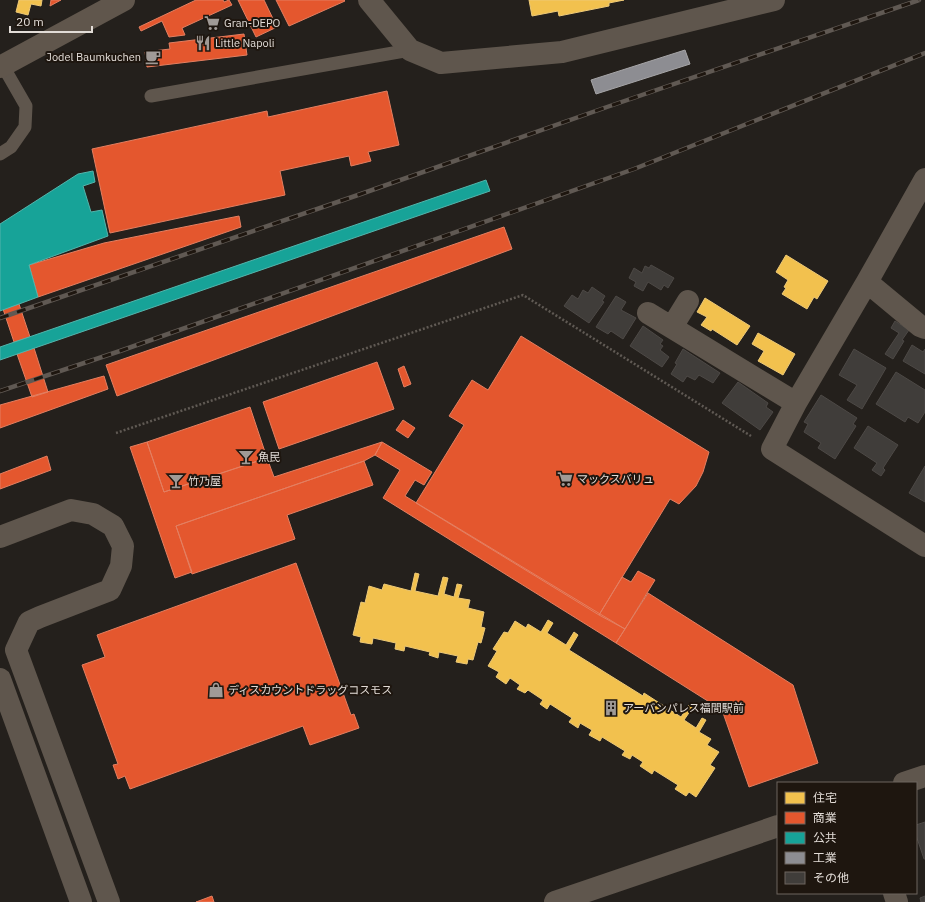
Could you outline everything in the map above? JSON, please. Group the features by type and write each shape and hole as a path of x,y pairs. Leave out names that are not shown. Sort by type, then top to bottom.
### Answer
{"main road":[{"path":"1,66 124,0"}],"street":[{"path":"369,0 410,50 441,63 562,52 774,0"},
{"path":"925,179 796,403 772,449 925,546"},
{"path":"867,282 920,326 925,328"},
{"path":"672,327 688,301"},
{"path":"648,313 796,403"},
{"path":"0,537 71,510 93,514 113,526 123,546 121,566 110,590 29,622 16,650 109,902"},
{"path":"0,679 81,902"},
{"path":"907,782 925,776"},
{"path":"555,902 777,826"}],"lane":[{"path":"151,96 410,50"},
{"path":"0,154 11,147 25,127 26,106 1,66"}],"path":[{"path":"116,433 523,295 772,449"}],"building: 住宅":[{"path":"19,0 42,0 41,6 31,4 28,15 16,12"},
{"path":"529,0 624,0 609,3 609,6 559,16 558,11 532,16"},
{"path":"786,255 828,281 817,299 814,297 807,309 782,294 786,288 784,287 788,280 776,272"},
{"path":"705,298 750,326 737,345 712,329 711,331 701,325 707,317 697,312"},
{"path":"758,333 795,354 783,375 758,361 764,351 752,344"},
{"path":"415,573 419,574 415,591 438,596 443,577 448,578 444,594 454,597 457,584 462,585 458,598 470,600 468,608 484,612 481,627 485,628 481,643 478,642 473,660 468,659 467,664 456,662 458,656 439,652 438,658 429,655 430,652 405,646 404,651 395,649 396,643 373,638 372,644 360,642 361,637 353,635 361,602 365,603 369,586 382,590 384,584 411,591"},
{"name":"アーバンパレス福間駅前","path":"548,620 553,623 547,633 566,645 574,632 578,635 569,650 643,696 644,693 681,717 689,705 693,707 684,720 696,728 702,718 706,720 699,732 711,739 707,745 719,752 710,765 715,768 696,797 689,792 686,796 675,789 678,785 654,770 652,774 640,766 643,762 632,755 630,759 622,755 625,751 602,737 600,741 589,735 592,730 580,723 578,728 569,722 572,718 550,704 547,709 540,704 543,700 528,690 525,693 517,689 520,685 510,678 506,684 496,677 499,672 488,666 497,651 493,649 504,632 508,633 515,621 526,628 528,624 541,632"}],"building: 商業":[{"path":"51,0 61,0 50,6"},
{"path":"196,0 223,0 224,2 229,0 232,5 182,28 185,35 169,37 162,21 141,31 139,27"},
{"path":"238,0 264,0 277,27 256,37"},
{"path":"276,0 344,0 345,1 289,26"},
{"path":"244,34 247,55 147,67 145,52 170,49 169,43"},
{"path":"387,91 399,145 368,152 371,161 351,166 349,156 280,171 285,195 110,233 92,149 267,111 268,117"},
{"path":"239,216 241,227 38,297 29,265 104,243"},
{"path":"504,227 512,249 117,396 106,365"},
{"path":"19,304 30,337 14,342 3,309"},
{"name":"マックスバリュ","path":"521,336 709,452 703,472 696,486 679,504 670,499 599,615 416,503 464,425 449,416 472,380 488,390"},
{"path":"34,348 48,392 32,397 17,354"},
{"path":"377,362 394,409 279,449 263,402"},
{"path":"404,366 411,384 404,387 398,369"},
{"path":"104,376 108,389 0,428 0,405"},
{"path":"250,407 267,458 164,492 147,442"},
{"path":"403,420 415,428 408,438 396,430"},
{"path":"147,442 164,492 267,458 274,477 382,442 375,455 364,461 176,526 192,572 175,578 130,447"},
{"path":"382,442 432,472 424,485 415,480 405,496 625,629 616,643 383,498 400,470 375,455"},
{"path":"47,456 51,470 0,489 0,474"},
{"path":"364,461 373,485 287,515 295,539 192,574 176,526"},
{"name":"ディスカウントドラッグコスモス","path":"296,563 351,715 354,714 359,728 310,745 303,726 130,789 125,776 118,779 113,765 118,764 82,665 105,657 97,635"},
{"path":"638,571 655,580 625,629 599,615 622,577 631,582"},
{"path":"648,593 793,685 818,763 749,787 722,710 616,643"},
{"path":"212,896 214,902 196,902"}],"building: 公共":[{"path":"93,171 95,182 83,186 91,212 102,210 108,236 29,265 38,297 0,311 0,224 78,174"},
{"path":"486,180 490,191 0,360 0,347"}],"building: 工業":[{"path":"685,50 690,64 596,94 591,80"}],"building: その他":[{"path":"651,265 674,278 668,288 664,285 661,290 648,282 643,291 634,286 636,282 629,278 634,268 642,273 645,266 649,268"},
{"path":"592,287 605,296 602,301 604,302 589,323 564,306 572,295 578,299 583,290 588,293"},
{"path":"616,296 626,302 621,310 636,318 623,339 611,331 608,334 596,327"},
{"path":"895,321 909,330 902,340 904,341 893,359 885,354 899,333 891,328"},
{"path":"643,326 663,340 660,344 663,346 660,350 669,357 662,367 630,346"},
{"path":"912,345 923,352 925,349 925,374 903,361"},
{"path":"683,349 720,373 713,383 699,375 695,380 687,376 683,382 671,374"},
{"path":"854,349 886,368 862,409 847,400 857,385 839,375"},
{"path":"896,372 925,390 925,412 918,423 908,417 905,422 876,404"},
{"path":"738,382 768,403 766,407 773,412 760,430 722,403"},
{"path":"821,395 857,418 853,424 856,426 835,459 818,448 821,443 804,432 808,424 804,422"},
{"path":"868,426 898,445 883,468 885,470 881,476 872,470 877,463 854,448"},
{"path":"925,466 925,502 909,493"},
{"path":"925,822 925,859 917,838 917,825"},
{"path":"925,896 925,902 921,902 920,898"}],"railway":[{"path":"0,318 919,0"},
{"path":"0,391 120,351 634,169 925,53"}],"place":[{"name":"Gran-DEPO","path":"212,23"},
{"name":"Little Napoli","path":"203,43"},
{"name":"Jodel Baumkuchen","path":"153,57"},
{"name":"魚民","path":"246,457"},
{"name":"マックスバリュ","path":"565,479"},
{"name":"竹乃屋","path":"176,481"},
{"name":"ディスカウントドラッグコスモス","path":"216,690"},
{"name":"アーバンパレス福間駅前","path":"611,708"}]}
